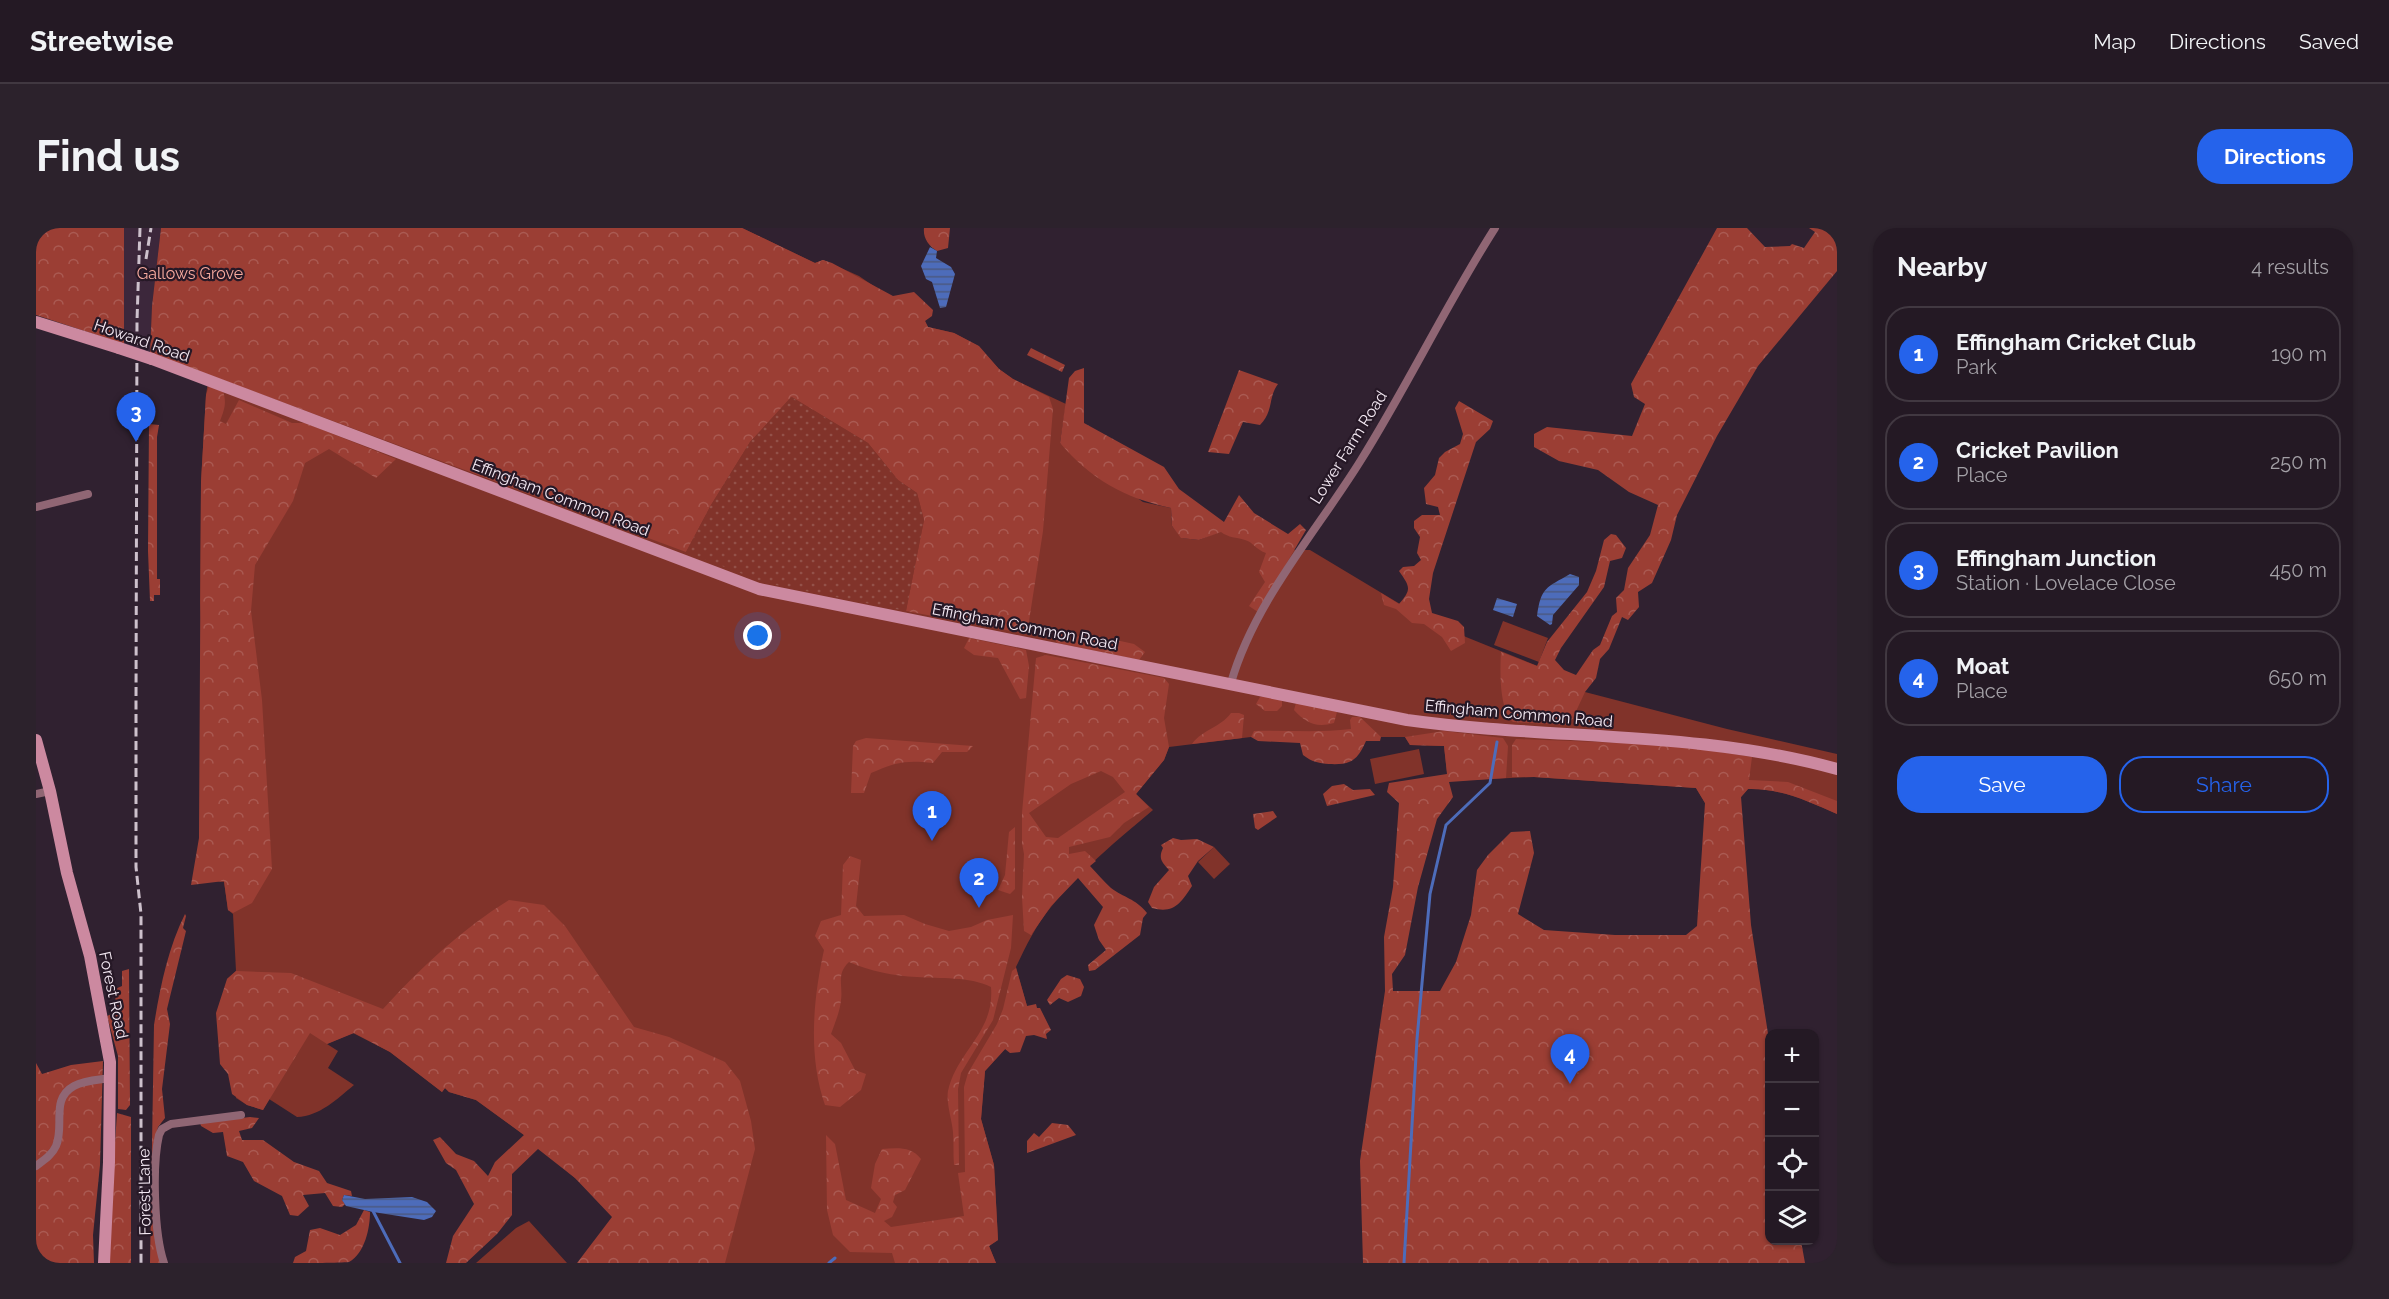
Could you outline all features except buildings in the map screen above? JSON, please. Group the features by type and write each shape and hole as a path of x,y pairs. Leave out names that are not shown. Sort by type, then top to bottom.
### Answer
{"street":[{"name":"Lower Farm Road","path":"1231,683 1242,652 1304,542 1361,461 1495,228"},
{"name":"Howard Road","path":"36,322 152,359 236,391"},
{"name":"Effingham Common Road","path":"236,391 759,590 1231,683 1304,701 1419,722 1508,732 1707,743 1837,769"},
{"path":"36,507 88,494"},
{"name":"Forest Road","path":"36,740 50,791 67,873 90,956 108,1047 111,1078 104,1263"},
{"path":"36,794 50,791"},
{"path":"36,1166 50,1155 57,1143 61,1100 67,1091 85,1082 111,1078"},
{"name":"Forest Lane","path":"164,1263 156,1199 159,1135 162,1129 171,1124 241,1115"}],"shaded area":[{"path":"124,228 161,228 152,306 150,353 124,344"},
{"path":"231,228 742,228 815,263 823,260 859,276 925,321 928,327 954,333 978,346 999,369 1013,379 1066,404 1060,443 1143,502 1171,508 1172,526 1182,538 1199,540 1221,531 1295,550 1310,550 1400,604 1466,637 1582,684 1585,692 1727,729 1837,754 1837,814 1794,796 1760,789 1748,789 1741,797 1705,803 1696,788 1534,777 1448,781 1444,746 1410,745 1405,737 1251,737 1169,747 1164,760 1136,794 1153,810 1062,893 1036,928 1016,967 1027,1006 1008,1046 985,1071 981,1119 994,1165 998,1240 989,1246 996,1263 645,1263 617,1216 524,1135 476,1100 449,1092 445,1088 442,1092 390,1052 353,1033 327,1044 338,1051 328,1068 354,1085 321,1110 297,1117 269,1099 263,1110 247,1105 236,1098 227,979 236,971 233,914 228,910 224,882 216,881 200,602 201,482 206,395"},
{"path":"791,397 868,443 898,480 917,493 924,520 906,611 766,583 686,552 711,505 750,442"},
{"path":"1503,621 1548,638 1539,662 1494,645"},
{"path":"1419,749 1424,774 1375,784 1370,759"},
{"path":"1214,847 1230,864 1214,879 1198,862"},
{"path":"529,1221 567,1263 476,1263 516,1228"}],"green space":[{"name":"Gallows Grove","path":"36,228 124,228 124,344 36,315"},
{"path":"161,228 742,228 815,263 823,260 832,263 893,296 914,292 933,310 932,316 925,321 928,327 954,333 979,346 999,369 1013,379 1049,397 1053,409 1043,531 1027,634 906,611 924,520 917,493 898,480 868,443 792,397 750,442 711,505 686,552 150,353 152,306"},
{"path":"924,228 950,228 948,248 937,251 934,249 925,238"},
{"path":"1717,228 1747,228 1765,247 1792,244 1804,248 1815,232 1809,228 1837,228 1837,271 1758,366 1717,436 1677,515 1671,540 1652,583 1638,592 1639,607 1628,620 1622,617 1609,649 1600,659 1596,678 1585,692 1571,722 1566,725 1513,722 1508,716 1503,699 1501,652 1537,666 1547,642 1587,592 1596,571 1604,540 1611,534 1616,535 1626,548 1622,558 1610,561 1604,587 1555,660 1564,670 1576,675 1593,650 1600,645 1612,616 1617,612 1616,598 1624,590 1628,568 1650,535 1658,505 1629,492 1598,470 1559,461 1534,447 1534,434 1547,427 1632,436 1645,404 1634,397 1631,384"},
{"path":"1031,348 1065,365 1062,372 1027,355"},
{"path":"1084,368 1084,423 1164,467 1179,489 1224,522 1239,495 1254,513 1288,534 1300,524 1306,530 1258,612 1249,606 1265,582 1259,572 1266,553 1248,541 1221,532 1199,540 1181,538 1172,526 1171,508 1123,493 1096,477 1060,443 1069,378 1075,371"},
{"path":"1239,370 1278,384 1267,415 1260,425 1243,422 1229,454 1208,452"},
{"path":"209,386 222,388 225,405 220,421 226,424 239,400 292,423 305,423 396,459 376,478 329,449 305,463 293,501 255,565 251,611 262,700 272,869 252,903 233,913 228,910 224,881 191,885 199,838 201,482 206,395"},
{"path":"1459,401 1493,421 1490,429 1476,442 1433,573 1429,599 1432,613 1458,621 1464,627 1465,643 1451,651 1442,637 1424,624 1412,623 1396,609 1384,605 1381,593 1399,604 1403,599 1408,588 1399,571 1403,567 1414,566 1421,560 1417,553 1420,537 1414,528 1414,521 1422,515 1440,515 1438,507 1426,504 1424,488 1435,475 1439,458 1460,444 1463,434 1455,408"},
{"path":"149,424 159,425 157,437 157,579 160,579 160,595 154,595 154,601 150,601 148,551"},
{"path":"1084,633 1134,644 1145,652 1139,660 1057,643 1055,639 1058,634 1077,637"},
{"path":"969,638 1026,650 1029,666 1026,698 1020,699 998,658 974,655 964,648"},
{"path":"1046,655 1164,678 1169,684 1164,718 1169,747 1164,760 1136,794 1149,807 1124,823 1110,837 1069,847 1069,854 1085,851 1096,861 1090,866 1105,883 1134,901 1147,913 1143,918 1140,935 1095,970 1089,971 1088,965 1106,950 1099,940 1094,925 1103,907 1078,878 1051,906 1031,935 1024,931 1022,813 1036,658","holes":["1101,771 1113,777 1125,792 1058,838 1046,837 1029,813 1071,784"]},
{"path":"1271,696 1282,701 1282,706 1277,711 1265,711 1256,704 1260,697"},
{"path":"1296,703 1337,712 1334,723 1317,725 1307,721 1294,710"},
{"path":"1231,713 1244,715 1242,738 1192,744 1201,735 1222,722"},
{"path":"1352,717 1360,717 1381,737 1380,741 1366,741 1356,757 1343,764 1312,761 1303,755 1300,743 1258,741 1251,737 1254,731 1351,729"},
{"path":"1444,731 1503,738 1508,746 1506,778 1449,782 1453,797 1437,819 1418,887 1405,955 1392,974 1393,991 1440,991 1456,962 1471,915 1477,870 1488,855 1511,832 1530,831 1534,853 1518,914 1544,930 1615,935 1686,935 1697,926 1705,803 1696,788 1512,777 1512,745 1516,739 1676,745 1752,757 1749,780 1788,782 1837,801 1837,814 1783,793 1748,789 1741,797 1751,925 1767,1029 1765,1029 1765,1245 1802,1245 1805,1263 1363,1263 1360,1161 1385,991 1384,937 1393,887 1399,803 1387,792 1389,783 1447,774 1444,746 1410,745 1405,737"},
{"path":"866,738 973,746 967,752 942,752 933,763 908,762 880,769 871,773 864,793 851,793 853,746 856,741"},
{"path":"1344,784 1353,790 1370,789 1375,795 1327,806 1323,794 1332,786"},
{"path":"1273,811 1277,817 1258,830 1255,828 1253,814"},
{"path":"1015,827 1015,889 1010,894 998,890 1005,875 1009,832"},
{"path":"1173,838 1197,839 1214,847 1198,861 1188,876 1192,886 1176,906 1166,909 1152,908 1148,902 1154,887 1169,870 1162,860 1161,845"},
{"path":"850,856 861,860 856,906 864,916 904,915 949,931 1013,915 1011,948 993,1020 961,1073 958,1089 959,1165 954,1165 948,1091 959,1064 982,1029 987,1017 991,1003 991,987 973,981 891,974 849,962 841,975 840,1004 831,1034 841,1043 855,1070 866,1074 861,1090 840,1107 825,1105 814,1048 817,988 824,950 815,936 821,921 841,915 843,865"},
{"path":"509,900 544,905 565,926 634,1027 669,1037 725,1062 740,1081 751,1121 755,1149 725,1263 577,1263 612,1217 575,1178 538,1149 512,1174 512,1215 497,1234 466,1263 446,1263 453,1236 474,1204 456,1170 446,1163 433,1140 440,1137 456,1154 474,1161 488,1176 495,1162 524,1135 476,1100 449,1092 445,1088 442,1092 390,1052 354,1033 327,1044 310,1033 263,1110 247,1105 232,1094 228,1074 220,1064 216,1013 227,979 236,971 291,973 383,1009 442,950"},
{"path":"185,914 183,928 186,931 167,1009 170,1024 162,1089 165,1118 158,1127 154,1147 161,1263 150,1263 154,1025 169,954"},
{"path":"1016,968 1027,1006 1036,1004 1037,1008 1040,1008 1051,1030 1046,1034 1047,1039 1034,1035 1026,1036 1020,1052 1010,1053 1005,1049 985,1071 981,1119 994,1165 998,1240 989,1246 996,1263 895,1263 892,1253 850,1252 833,1235 827,1210 826,1135 835,1144 846,1200 875,1213 881,1199 871,1188 875,1164 882,1149 908,1150 921,1159 905,1190 895,1195 893,1202 897,1207 892,1217 884,1221 891,1227 964,1216 958,1173 965,1172 964,1087 968,1073 997,1024 1012,971"},
{"path":"129,969 130,1105 126,1110 118,1109 118,1056 107,1016 116,1012 115,989 122,986 122,971"},
{"path":"1067,975 1080,979 1084,987 1081,996 1068,1002 1059,998 1050,1005 1047,1000 1061,979"},
{"path":"103,1061 100,1165 93,1235 94,1263 36,1263 36,1063 42,1074 71,1065"},
{"path":"117,1113 131,1117 131,1263 107,1263"},
{"path":"259,1118 252,1128 239,1131 242,1140 263,1140 294,1162 319,1171 327,1183 351,1191 352,1196 344,1195 342,1200 345,1204 342,1207 333,1206 325,1193 303,1195 309,1206 298,1216 290,1215 282,1196 254,1181 243,1162 227,1156 223,1132 213,1133 200,1123"},
{"path":"1052,1123 1068,1125 1076,1135 1027,1153 1027,1141 1034,1133 1039,1137"},
{"path":"364,1210 370,1212 368,1232 359,1253 349,1262 293,1263 295,1257 306,1251 310,1230 320,1228 340,1235 356,1225"}],"water":[{"path":"930,247 937,251 936,258 951,267 955,274 946,307 940,308 932,282 926,279 921,266"},
{"path":"1570,574 1579,577 1579,585 1553,615 1550,625 1537,616 1540,599 1546,589"},
{"path":"1497,598 1517,604 1513,617 1493,610"},
{"path":"344,1195 365,1199 412,1197 427,1202 436,1211 432,1217 424,1220 373,1212 346,1206 342,1200"}],"waterway":[{"path":"1404,1263 1417,1039 1430,894 1446,825 1490,783 1497,742"},
{"path":"373,1211 400,1263"},
{"path":"829,1263 835,1258"}],"railway":[{"path":"140,228 137,321 136,867 141,914 141,1263"},
{"path":"146,259 151,228"}],"place":[{"name":"Effingham Junction","path":"136,442"},
{"name":"Effingham Cricket Club","path":"932,841"},
{"name":"Cricket Pavilion","path":"979,908"},
{"name":"Moat","path":"1570,1084"}]}
